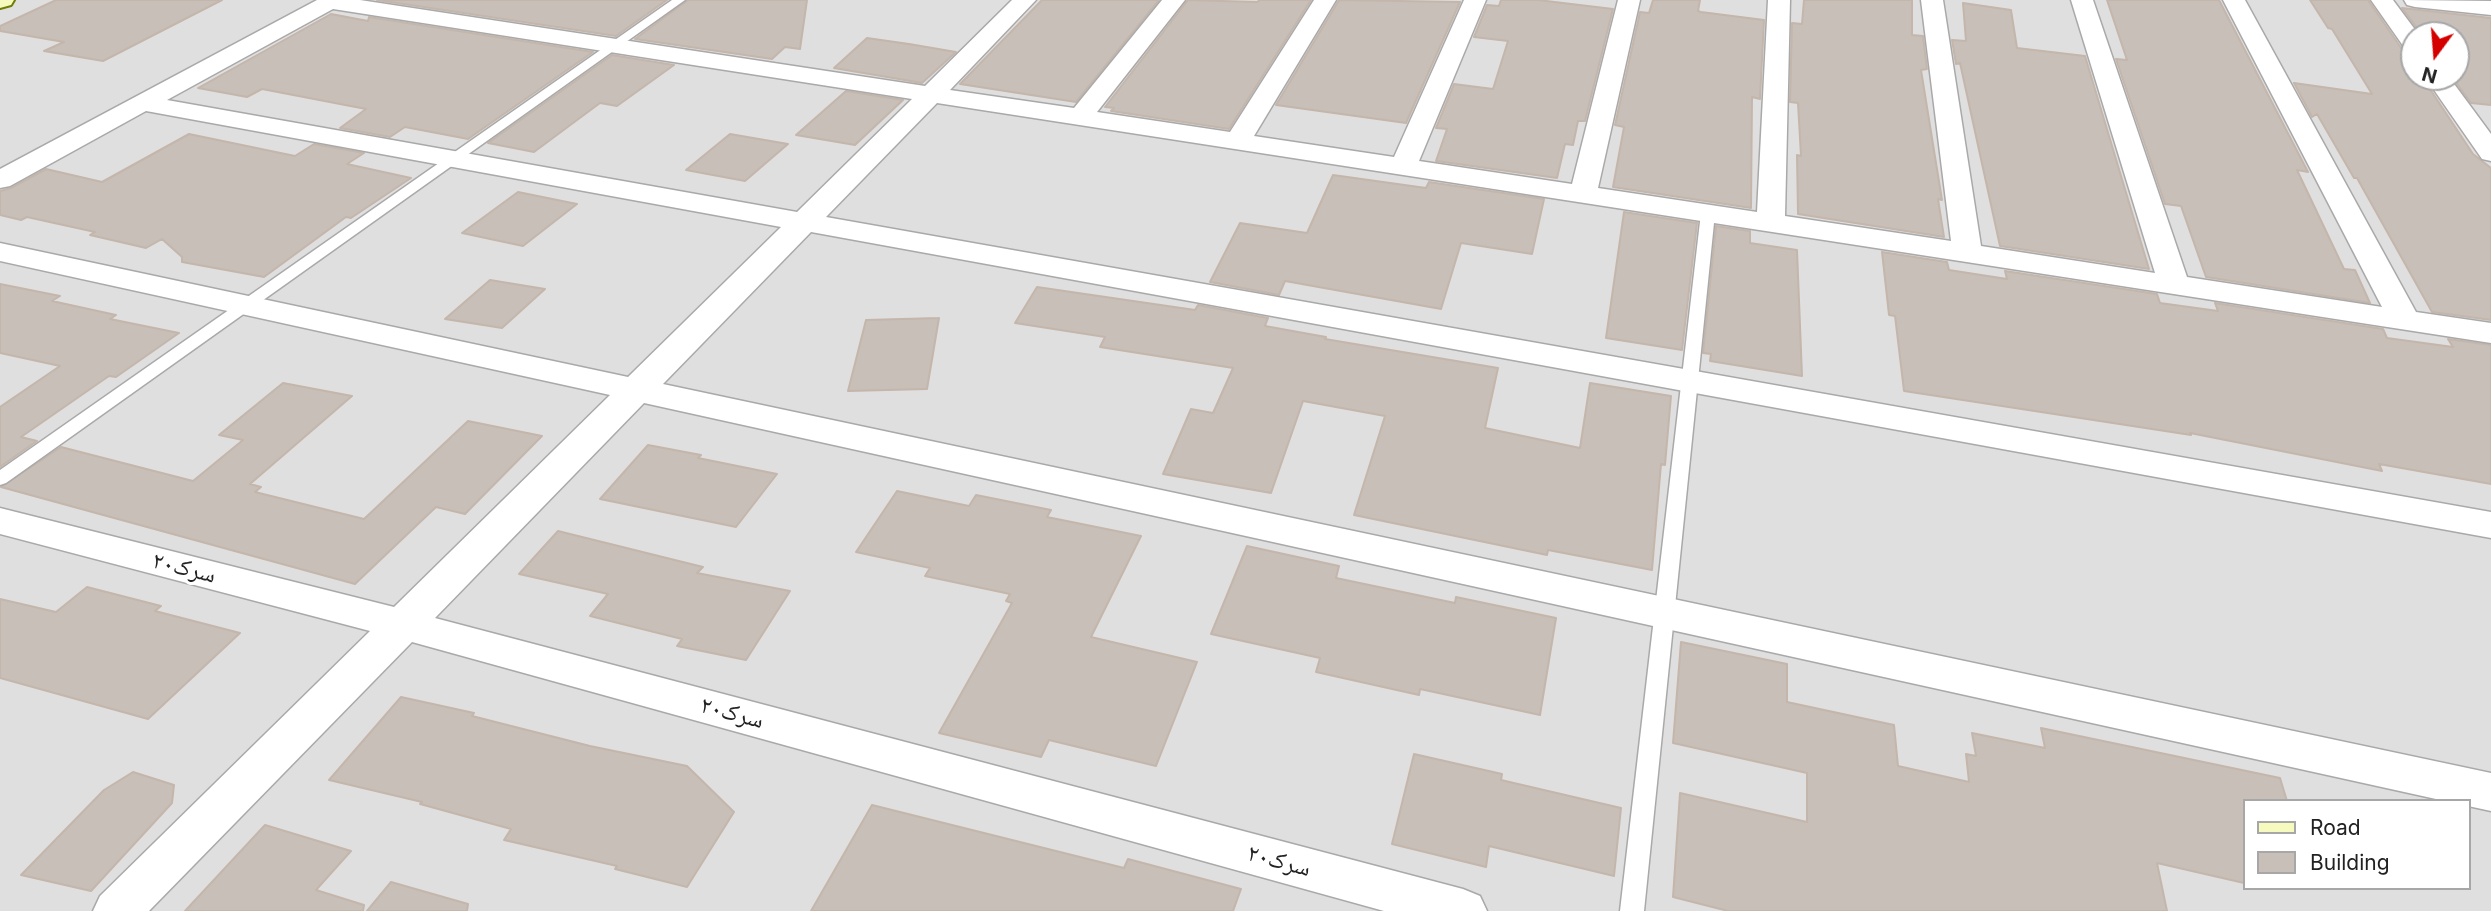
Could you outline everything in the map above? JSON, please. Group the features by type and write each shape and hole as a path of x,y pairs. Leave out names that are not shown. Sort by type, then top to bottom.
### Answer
{"street":[{"path":"117,911 1025,0"},
{"path":"1080,117 1174,0"},
{"path":"1238,141 1325,0"},
{"path":"1403,166 1475,0"},
{"path":"1583,194 1629,0"},
{"path":"1771,223 1779,0"},
{"path":"1932,0 1967,253"},
{"path":"2082,0 2174,284"},
{"path":"2234,0 2404,319"},
{"path":"2382,0 2400,25"},
{"path":"2415,0 2491,8"},
{"path":"0,180 331,1 2491,333"},
{"path":"2447,91 2491,153"},
{"path":"142,103 457,158 801,224 2491,525"},
{"path":"0,252 2491,792"},
{"name":"سرک۲۰","path":"0,521 402,624 1463,911"}],"lane":[{"path":"0,479 679,0"},
{"path":"1632,911 1708,213"}],"shaded area":[{"path":"0,0 2491,0 2491,911 0,911"}],"building":[{"path":"56,0 222,0 103,61 44,51 64,42 0,31 0,26"},
{"path":"377,0 667,0 616,36"},
{"path":"688,0 807,0 800,49 785,47 772,59 635,39"},
{"path":"1042,0 1159,0 1076,102 960,84"},
{"path":"1188,0 1311,0 1229,129 1111,111 1114,108 1105,107"},
{"path":"1339,0 1460,2 1406,123 1276,105"},
{"path":"1501,0 1538,0 1613,9 1585,121 1578,121 1573,145 1565,144 1557,178 1436,161 1447,129 1436,128 1454,84 1493,89 1508,41 1474,37 1487,5 1499,6"},
{"path":"1653,0 1700,0 1698,11 1701,12 1764,20 1760,99 1752,97 1751,208 1613,187 1624,127 1615,125 1640,12 1649,13"},
{"path":"1804,0 1912,0 1912,35 1923,36 1927,69 1921,70 1942,200 1938,199 1944,237 1798,214 1797,155 1801,156 1798,103 1790,102 1792,23 1802,24"},
{"path":"2107,0 2219,0 2308,172 2297,170 2344,269 2355,270 2370,303 2206,277 2181,206 2165,204 2116,59 2127,60"},
{"path":"2310,0 2368,0 2400,46 2400,91 2431,91 2473,154 2491,168 2491,320 2432,312 2357,178 2354,178 2317,114 2312,117 2294,83 2372,94 2332,29 2328,28"},
{"path":"1963,3 2011,10 2017,48 2085,56 2149,269 2000,246 1960,63 1956,64 1952,40 1966,41"},
{"path":"2402,8 2491,18 2491,105 2471,103 2462,91 2470,91 2470,21 2412,21"},
{"path":"331,14 368,21 369,17 593,52 468,139 405,127 390,137 340,128 366,109 262,89 247,97 198,88"},
{"path":"867,38 956,52 922,83 834,68"},
{"path":"612,55 674,65 617,106 600,103 534,152 488,143"},
{"path":"846,91 903,100 855,145 796,135"},
{"path":"189,134 295,156 314,144 364,153 347,164 411,178 351,218 346,217 264,277 182,262 182,257 162,239 146,248 90,235 95,232 27,217 21,220 0,215 0,191 46,169 102,182"},
{"path":"730,134 788,144 745,181 686,170"},
{"path":"1333,175 1426,188 1429,182 1544,199 1532,254 1461,243 1441,309 1285,281 1279,295 1210,282 1240,223 1307,233"},
{"path":"518,192 577,204 523,246 462,233"},
{"path":"1624,212 1697,223 1682,350 1606,338"},
{"path":"1716,226 1750,231 1750,243 1797,250 1802,376 1710,361 1711,354 1703,353"},
{"path":"1882,252 1947,262 1949,270 2007,279 2005,271 2157,294 2160,303 2218,311 2215,303 2383,329 2387,338 2453,347 2448,339 2491,345 2491,484 2379,464 2382,471 2190,433 2191,435 1904,391 1895,316 1889,315"},
{"path":"490,280 545,289 502,328 445,319"},
{"path":"0,284 60,296 52,301 116,315 110,319 179,333 116,377 109,376 21,437 37,441 0,467 0,407 60,366 0,353"},
{"path":"1037,287 1195,310 1198,305 1268,318 1265,326 1326,337 1325,339 1498,368 1485,428 1580,448 1590,383 1671,396 1665,465 1661,464 1652,570 1548,550 1547,555 1354,515 1385,416 1303,401 1271,493 1163,474 1191,409 1213,413 1233,368 1100,347 1105,337 1015,323"},
{"path":"939,318 927,389 848,391 866,320"},
{"path":"283,383 352,396 250,484 261,487 255,492 364,519 468,421 542,436 465,514 436,507 355,584 1,487 61,447 193,481 243,440 219,435"},
{"path":"648,445 777,474 736,527 600,499"},
{"path":"897,491 969,506 976,495 1051,510 1047,517 1141,536 1091,637 1197,662 1156,766 1049,740 1041,757 939,733 1012,603 1006,601 1010,594 925,576 930,568 856,552"},
{"path":"558,531 703,567 697,573 790,591 746,660 677,646 682,639 590,616 608,594 519,574"},
{"path":"1247,546 1339,566 1336,578 1455,603 1456,597 1556,618 1540,715 1420,689 1419,695 1316,672 1320,658 1211,634"},
{"path":"87,587 161,606 155,611 240,633 148,719 0,678 0,599 56,612"},
{"path":"1681,642 1787,664 1787,702 1894,725 1898,766 1969,782 1966,754 1976,756 1972,733 2045,748 2041,728 2280,778 2286,799 2242,799 2242,883 2157,863 2167,911 1728,911 1673,897 1680,793 1807,822 1807,773 1673,743"},
{"path":"401,697 474,713 472,716 590,746 687,766 734,812 687,887 615,869 617,866 504,840 511,829 420,804 422,802 329,780"},
{"path":"1414,754 1502,774 1501,780 1621,808 1614,876 1489,846 1486,867 1392,844"},
{"path":"133,772 174,785 172,803 91,891 21,875 104,790"},
{"path":"872,805 1124,868 1128,859 1241,889 1233,911 811,911"},
{"path":"265,825 351,851 316,890 364,905 363,911 185,911"},
{"path":"391,882 468,904 467,911 367,911"}]}
